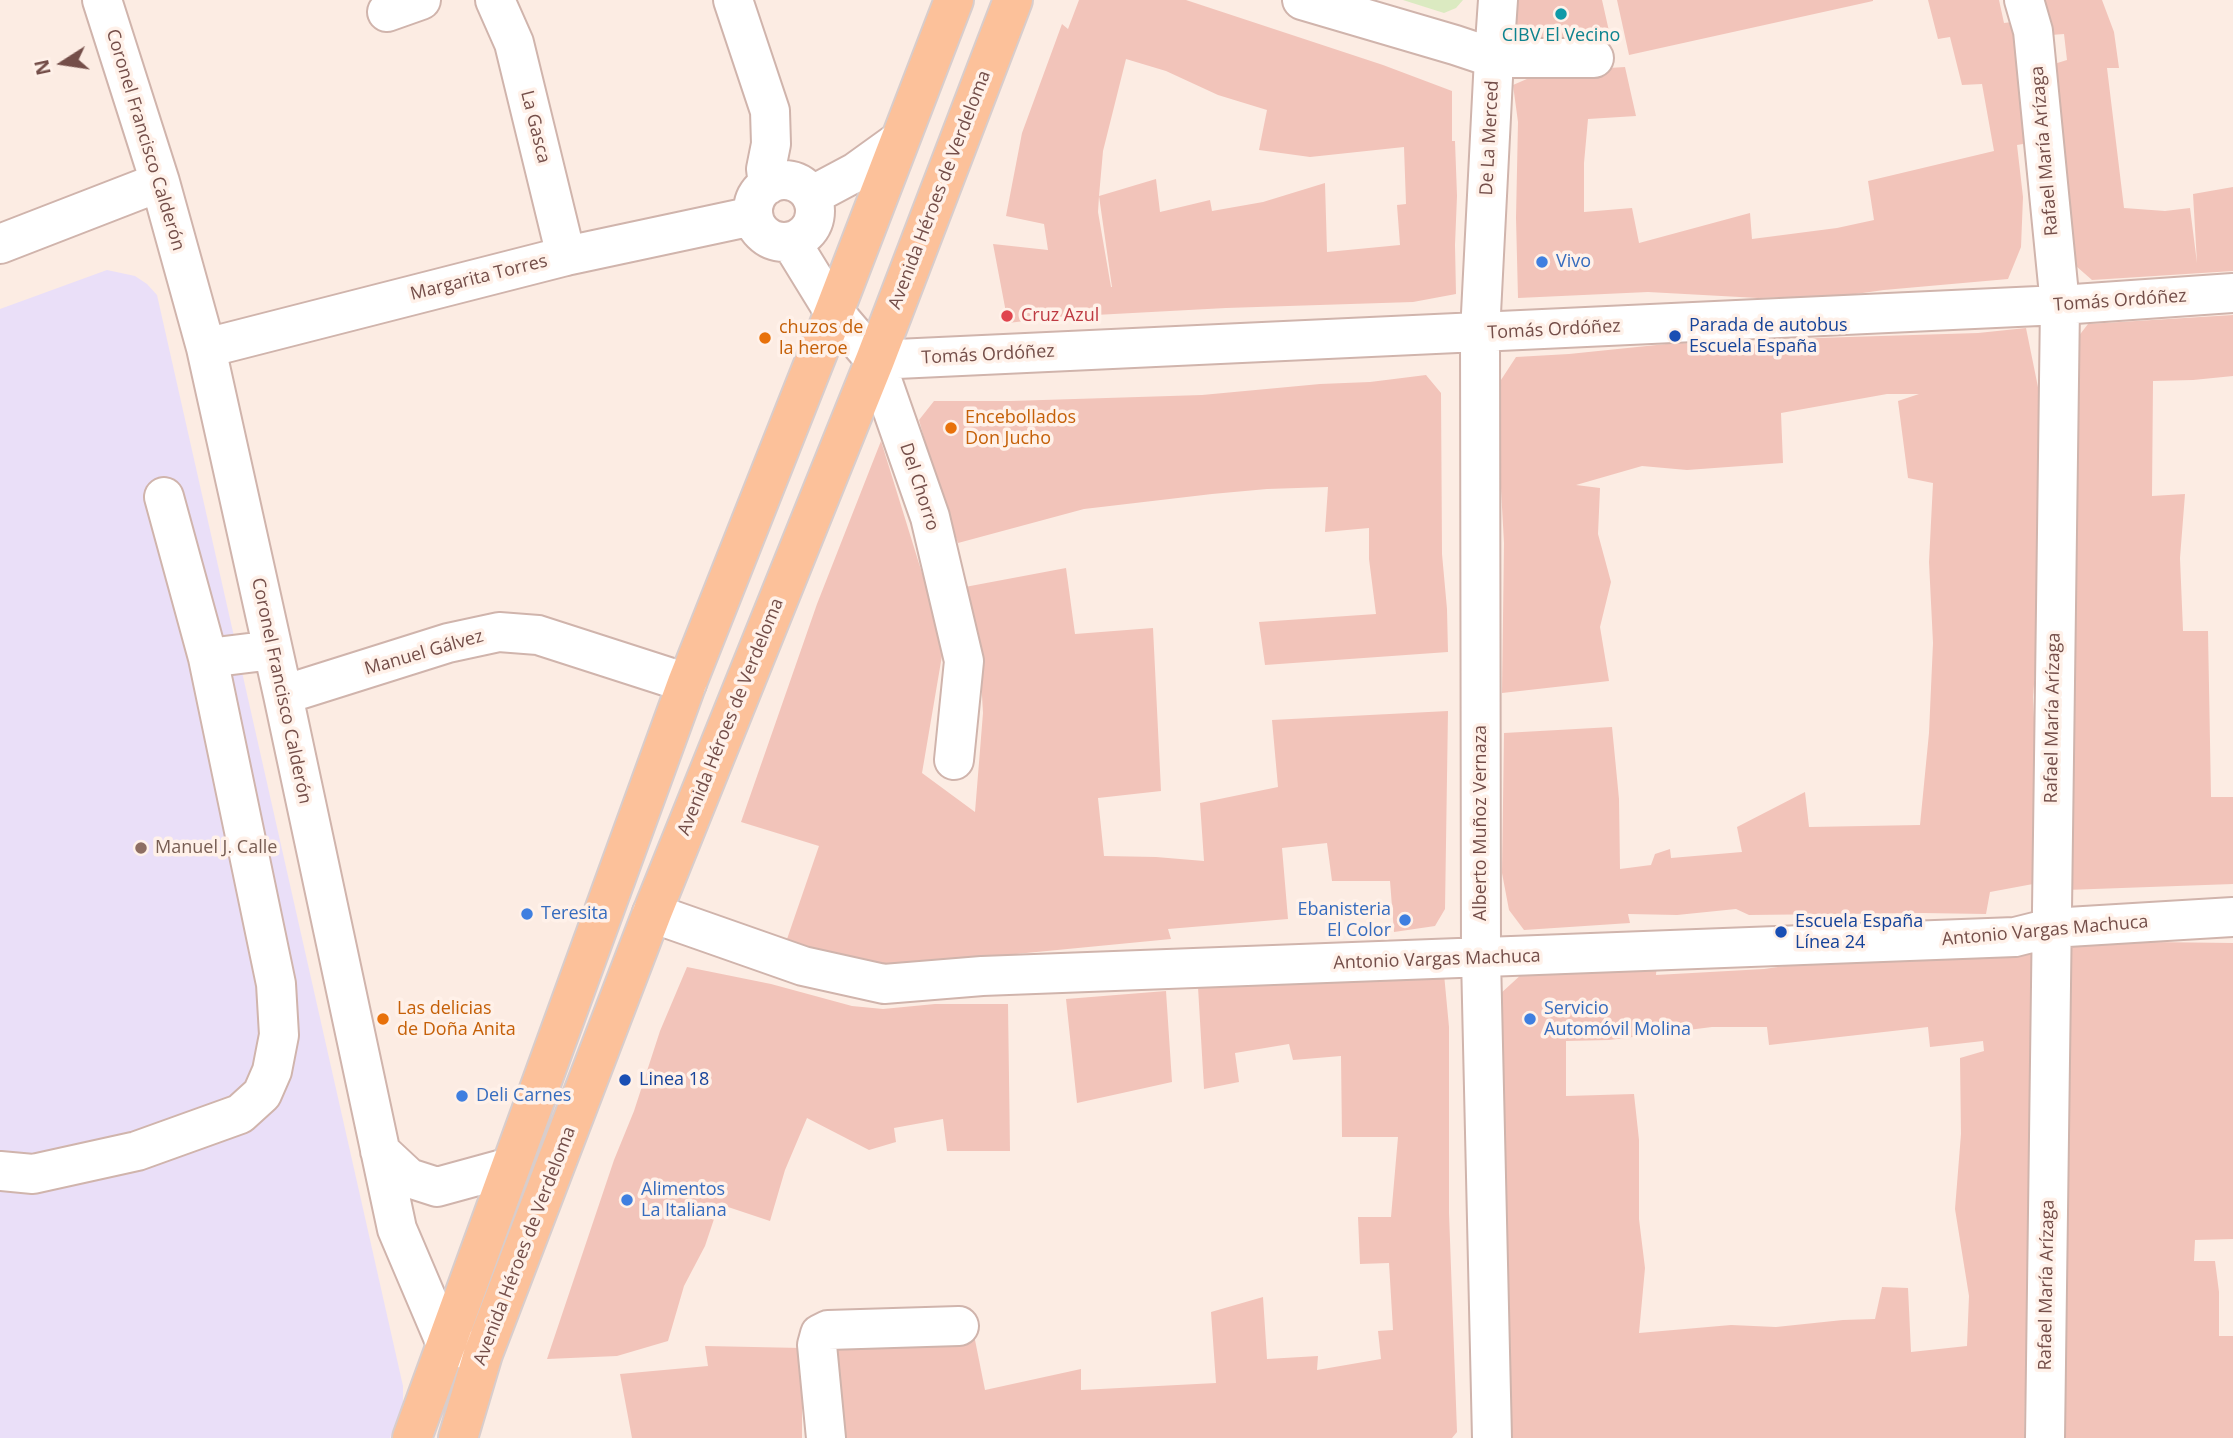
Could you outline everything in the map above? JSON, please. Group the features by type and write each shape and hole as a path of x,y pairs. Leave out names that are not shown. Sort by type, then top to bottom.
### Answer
{"main road":[{"path":"412,1438 687,683 954,0"},
{"name":"Avenida Héroes de Verdeloma","path":"458,1438 482,1354 652,913 875,360 1013,0"}],"street":[{"name":"Coronel Francisco Calderón","path":"102,0 160,183 205,348 283,695 397,1229 446,1344"},
{"name":"La Gasca","path":"495,0 514,43 566,256"},
{"path":"733,0 770,111 771,144 760,201 757,227 764,235 781,243 791,242 807,232 812,224 815,215 811,196 805,188 787,180 760,201"},
{"name":"De La Merced","path":"1302,0 1493,58 1480,333"},
{"path":"1498,0 1493,58 1594,58"},
{"name":"Rafael María Arízaga","path":"2024,0 2033,32 2060,305 2045,1438"},
{"path":"811,196 856,172 899,141"},
{"path":"0,244 160,183"},
{"name":"Margarita Torres","path":"205,348 566,256 760,201"},
{"name":"Del Chorro","path":"791,242 834,312 875,360 930,517 964,661 954,760"},
{"name":"Tomás Ordóñez","path":"875,360 2060,305 2233,293"},
{"name":"Alberto Muñoz Vernaza","path":"1480,333 1481,958 1492,1438"},
{"path":"0,1171 33,1174 137,1152 240,1114 262,1094 272,1071 279,1035 276,985 208,659 164,497"},
{"name":"Manuel Gálvez","path":"283,695 448,643 499,632 538,635 687,683"},
{"path":"208,659 273,650"},
{"name":"Antonio Vargas Machuca","path":"652,913 803,966 884,984 982,976 2015,937 2051,928 2233,917"},
{"path":"380,1151 409,1178 437,1187 510,1167"},
{"path":"825,1438 817,1345 820,1334 828,1330 959,1326"},
{"path":"446,1344 482,1354"}],"shaded area":[{"name":"Manuel J. Calle","path":"107,270 135,276 157,295 403,1386 403,1406 390,1438 0,1438 0,309"}],"green space":[{"path":"1403,0 1463,0 1456,8 1444,13"}],"building":[{"path":"1079,0 1186,0 1383,65 1452,91 1452,141 1455,141 1457,196 1456,294 1413,302 1226,308 1058,317 1008,323 993,244 1048,250 1044,224 1006,216 1022,133 1062,24 1068,29","holes":["1126,59 1166,71 1218,95 1267,110 1259,150 1310,157 1404,147 1406,204 1397,205 1400,245 1327,252 1325,183 1263,202 1212,211 1210,200 1160,212 1156,179 1099,196 1103,151","1099,196 1112,287 1098,212"]},
{"name":"CIBV El Vecino","path":"1516,0 1602,0 1611,40 1530,44 1525,42 1517,28"},
{"path":"1617,0 1873,0 1873,1 1629,55"},
{"path":"1928,0 1999,0 2004,23 2012,22 2029,143 2017,145 2023,197 2021,247 2008,279 1841,296 1758,298 1648,292 1518,298 1518,122 1513,85 1543,72 1625,67 1636,116 1588,119 1584,163 1584,212 1632,208 1639,243 1750,213 1752,239 1837,228 1874,220 1868,181 1994,151 1982,84 1962,85 1950,37 1938,39"},
{"path":"2039,0 2102,0 2114,32 2119,68 2107,68 2124,208 2165,211 2190,208 2197,263 2193,194 2233,187 2233,271 2092,280 2068,259 2054,64 2067,60 2064,34 2051,35"},
{"path":"2233,315 2233,376 2153,381 2152,496 2185,494 2180,558 2183,631 2208,631 2211,797 2233,797 2233,884 2066,890 2071,346 2088,324"},
{"path":"2026,328 2040,397 2037,648 2033,697 2033,884 1990,892 1986,914 1749,915 1736,909 1677,915 1628,914 1630,923 1524,930 1509,910 1502,873 1504,733 1612,727 1619,799 1620,869 1651,865 1655,854 1670,849 1671,858 1742,852 1737,827 1805,792 1809,827 1920,825 1929,733 1933,643 1929,562 1933,483 1908,478 1898,401 1919,394 1887,394 1781,413 1783,463 1687,470 1642,466 1576,485 1600,488 1598,534 1611,582 1600,627 1609,681 1502,693 1504,543 1499,383 1516,357 1676,343 1776,345 1817,338 1978,333"},
{"path":"1426,375 1441,393 1442,554 1448,652 1265,665 1259,622 1376,614 1369,559 1369,528 1325,532 1328,487 1267,489 1084,509 958,543 938,488 919,420 934,401 1202,395"},
{"path":"881,441 944,644 922,773 975,812 983,713 979,643 965,587 1066,568 1075,634 1153,628 1161,791 1098,798 1104,856 1204,861 1200,803 1278,787 1272,720 1448,711 1445,909 1435,926 1394,932 1390,881 1332,881 1327,843 1282,848 1288,919 1168,929 1171,939 871,968 786,942 819,846 741,822 817,604"},
{"path":"2066,941 2233,943 2233,1239 2195,1240 2194,1261 2215,1261 2219,1292 2219,1336 2233,1336 2233,1438 2061,1438 2058,1257 2068,1258"},
{"path":"2034,954 2030,1042 2031,1128 2024,1438 1506,1438 1510,1356 1500,994 1523,973 1657,963 1656,975 1764,969 1840,958 1922,961","holes":["1712,1027 1767,1027 1769,1045 1928,1027 1930,1047 1983,1041 1984,1051 1960,1058 1961,1134 1955,1209 1969,1296 1967,1346 1911,1352 1908,1288 1882,1287 1875,1319 1776,1327 1731,1325 1639,1333 1645,1268 1639,1219 1639,1140 1634,1094 1566,1096 1566,1041 1609,1040"]},
{"path":"687,967 771,984 852,1006 883,1009 935,1004 1008,1004 1010,1151 947,1151 943,1119 894,1128 896,1142 869,1150 807,1118 785,1170 770,1221 719,1204 705,1246 684,1286 668,1341 617,1356 547,1359 660,1031"},
{"path":"1444,974 1449,1027 1449,1213 1457,1432 1452,1438 837,1438 827,1343 974,1335 985,1390 1081,1369 1081,1390 1216,1383 1211,1312 1263,1297 1267,1359 1318,1356 1317,1370 1381,1359 1378,1331 1393,1330 1389,1263 1360,1264 1358,1217 1391,1217 1398,1137 1342,1137 1341,1056 1293,1060 1289,1044 1235,1053 1239,1082 1204,1089 1198,987 1339,982"},
{"path":"1166,991 1172,1082 1077,1103 1066,999"},
{"path":"705,1346 802,1348 802,1438 632,1438 620,1374 708,1366"}],"place":[{"name":"CIBV El Vecino","path":"1561,14"},
{"name":"Vivo","path":"1542,262"},
{"name":"Cruz Azul","path":"1007,316"},
{"name":"Parada de autobus Escuela España","path":"1675,336"},
{"name":"chuzos de la heroe","path":"765,338"},
{"name":"Encebollados Don Jucho","path":"951,428"},
{"name":"Manuel J. Calle","path":"141,848"},
{"name":"Teresita","path":"527,914"},
{"name":"Ebanisteria El Color","path":"1405,920"},
{"name":"Escuela España Línea 24","path":"1781,932"},
{"name":"Las delicias de Doña Anita","path":"383,1019"},
{"name":"Servicio Automóvil Molina","path":"1530,1019"},
{"name":"Linea 18","path":"625,1080"},
{"name":"Deli Carnes","path":"462,1096"},
{"name":"Alimentos La Italiana","path":"627,1200"}]}
